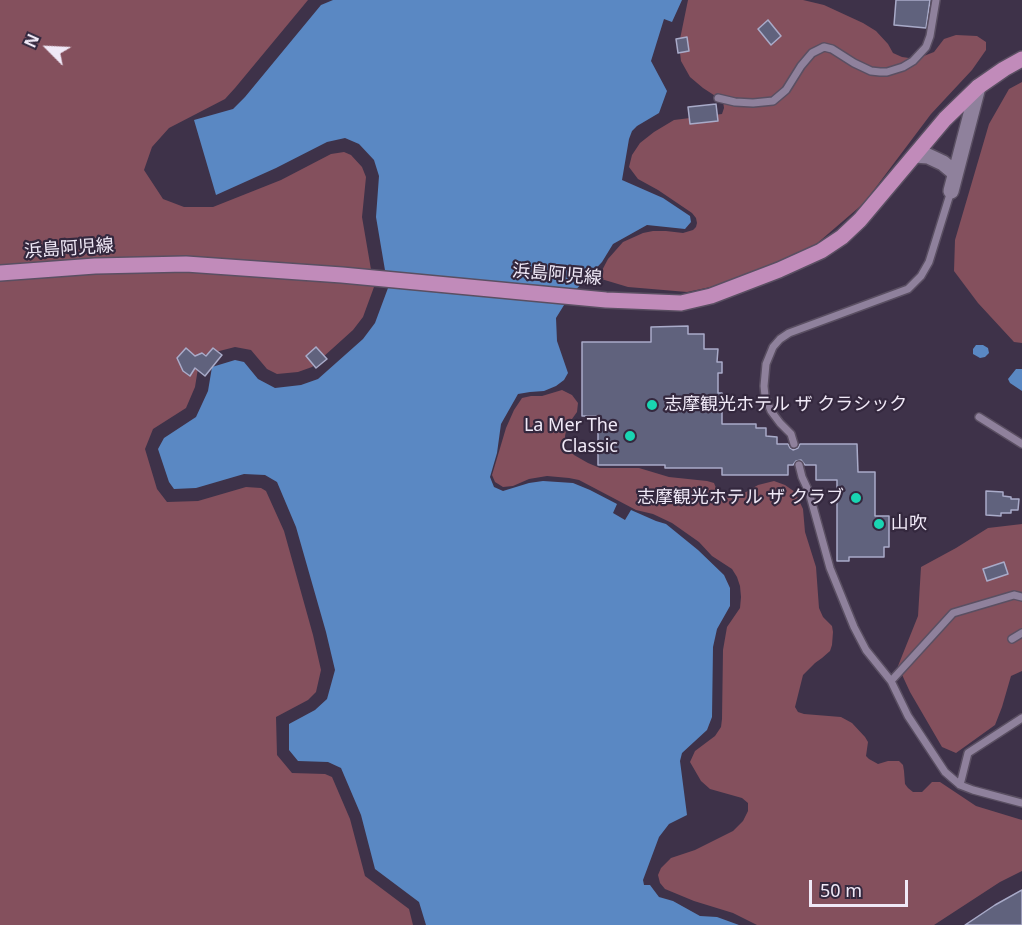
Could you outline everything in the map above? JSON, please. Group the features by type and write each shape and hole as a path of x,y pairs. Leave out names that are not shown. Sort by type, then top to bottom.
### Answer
{"main road":[{"name":"浜島阿児線","path":"0,273 95,266 186,264 342,275 606,300 681,303 711,296 779,270 821,252 842,237 860,220 945,119 978,87 1022,59"}],"street":[{"path":"951,191 978,87"},
{"path":"915,155 928,156 943,163 955,173"}],"lane":[{"path":"718,98 744,103 773,101 786,90 801,66 813,53 824,47 832,49 871,71 887,72 903,67 913,61 926,47 936,0"},
{"path":"794,444 791,434 771,411 765,396 766,364 773,346 789,333 908,289 921,276 929,262 951,191"},
{"path":"979,417 1022,444"},
{"path":"799,465 830,568 854,627 866,650 891,681 908,716 945,772 960,785 1022,803"},
{"path":"891,681 953,613 1014,596 1022,597"},
{"path":"1012,639 1022,633"},
{"path":"960,785 968,753 1022,718"}],"shaded area":[{"path":"0,0 308,0 225,99 169,128 152,147 144,170 163,199 184,207 213,207 281,180 331,154 344,152 351,155 362,167 366,177 362,217 374,287 363,317 353,330 312,367 298,372 277,374 267,369 251,350 235,347 200,356 195,387 186,408 153,429 145,449 157,489 167,502 198,501 246,487 261,488 266,491 284,531 321,670 316,692 308,700 276,717 277,755 292,773 325,774 332,777 350,819 365,876 409,909 413,925 0,925"},
{"path":"688,0 803,0 824,5 876,31 893,53 902,57 916,59 934,52 944,39 956,35 977,36 986,42 986,50 972,70 931,114 864,203 814,246 743,280 687,292 628,287 598,278 608,259 623,242 653,231 683,233 693,230 697,223 692,213 638,179 629,167 632,155 640,143 674,120 722,114 724,108 723,101 690,77 681,61 679,44"},
{"path":"1022,82 1022,343 1014,342 978,303 954,271 955,240 989,124 1009,89"},
{"path":"562,390 572,395 578,403 577,412 567,426 566,447 588,463 600,468 639,468 669,477 707,481 714,483 718,493 734,499 758,485 774,481 795,492 803,509 805,532 816,567 819,608 823,617 832,626 833,632 830,651 803,675 795,707 798,712 804,714 841,717 852,723 868,742 866,756 878,764 899,761 903,765 905,784 913,792 922,792 932,782 940,782 976,806 1022,820 1022,871 1000,882 934,925 757,925 733,913 665,889 658,875 661,868 671,858 695,850 733,831 743,821 748,811 748,803 742,798 710,789 701,781 690,762 695,751 715,736 721,727 723,650 727,627 740,608 740,586 732,569 712,556 699,542 672,523 653,514 636,510 579,480 547,476 503,487 495,482 492,475 506,428 522,398 542,396"},
{"path":"1022,524 1022,671 1011,676 995,725 956,753 942,747 910,692 898,666 918,616 921,567 988,528"}],"water":[{"path":"333,0 682,0 672,22 664,19 651,61 667,91 659,113 632,131 622,180 663,198 690,216 691,222 685,229 647,225 613,244 602,262 569,297 556,318 557,341 568,373 564,380 556,386 544,391 518,394 501,424 497,453 490,477 494,487 503,491 543,481 573,483 590,490 617,504 613,513 625,520 631,510 666,524 724,575 730,588 730,606 717,629 713,647 712,717 707,730 682,753 680,761 687,815 669,824 659,837 643,880 644,885 650,885 659,897 673,901 700,916 717,917 739,925 426,925 419,902 375,869 361,815 341,768 328,762 298,761 289,750 289,724 315,710 327,699 335,670 296,527 277,482 265,475 244,474 196,488 174,489 169,482 158,449 164,438 196,417 208,391 212,367 235,360 244,362 258,379 275,388 301,385 318,379 363,339 375,323 388,288 376,217 379,176 374,160 359,144 345,138 327,142 216,195 194,120 233,109 321,5"},
{"path":"976,345 988,348 989,353 980,358 973,354"},
{"path":"1016,369 1022,369 1022,391 1008,379"}],"building":[{"path":"896,0 930,0 926,28 894,25"},
{"path":"768,20 781,36 771,45 758,29"},
{"path":"687,37 689,51 678,53 676,39"},
{"path":"716,104 718,121 690,124 688,107"},
{"name":"志摩観光ホテル ザ クラシック","path":"688,326 688,334 704,334 704,349 718,349 717,362 722,362 722,373 718,373 718,393 722,393 722,424 756,424 756,428 766,428 766,436 777,437 777,444 788,444 793,450 800,444 857,444 858,472 875,472 875,516 889,516 889,547 884,547 884,557 849,557 849,561 837,561 837,480 816,480 816,465 805,465 801,460 788,465 788,475 722,475 722,468 665,468 665,465 598,465 598,416 582,416 582,342 651,342 651,327"},
{"path":"316,347 327,359 316,368 306,356"},
{"path":"186,348 195,356 202,353 206,356 213,348 222,355 205,376 195,368 190,376 183,371 177,358"},
{"path":"986,491 1003,492 1003,496 1019,499 1018,510 1001,513 1001,516 986,515"},
{"path":"1004,562 1008,574 987,581 983,569"},
{"path":"1022,890 1022,925 965,925 995,905"}],"place":[{"name":"志摩観光ホテル ザ クラシック","path":"652,405"},
{"name":"La Mer The Classic","path":"630,436"},
{"name":"志摩観光ホテル ザ クラブ","path":"856,498"},
{"name":"山吹","path":"879,524"}]}
